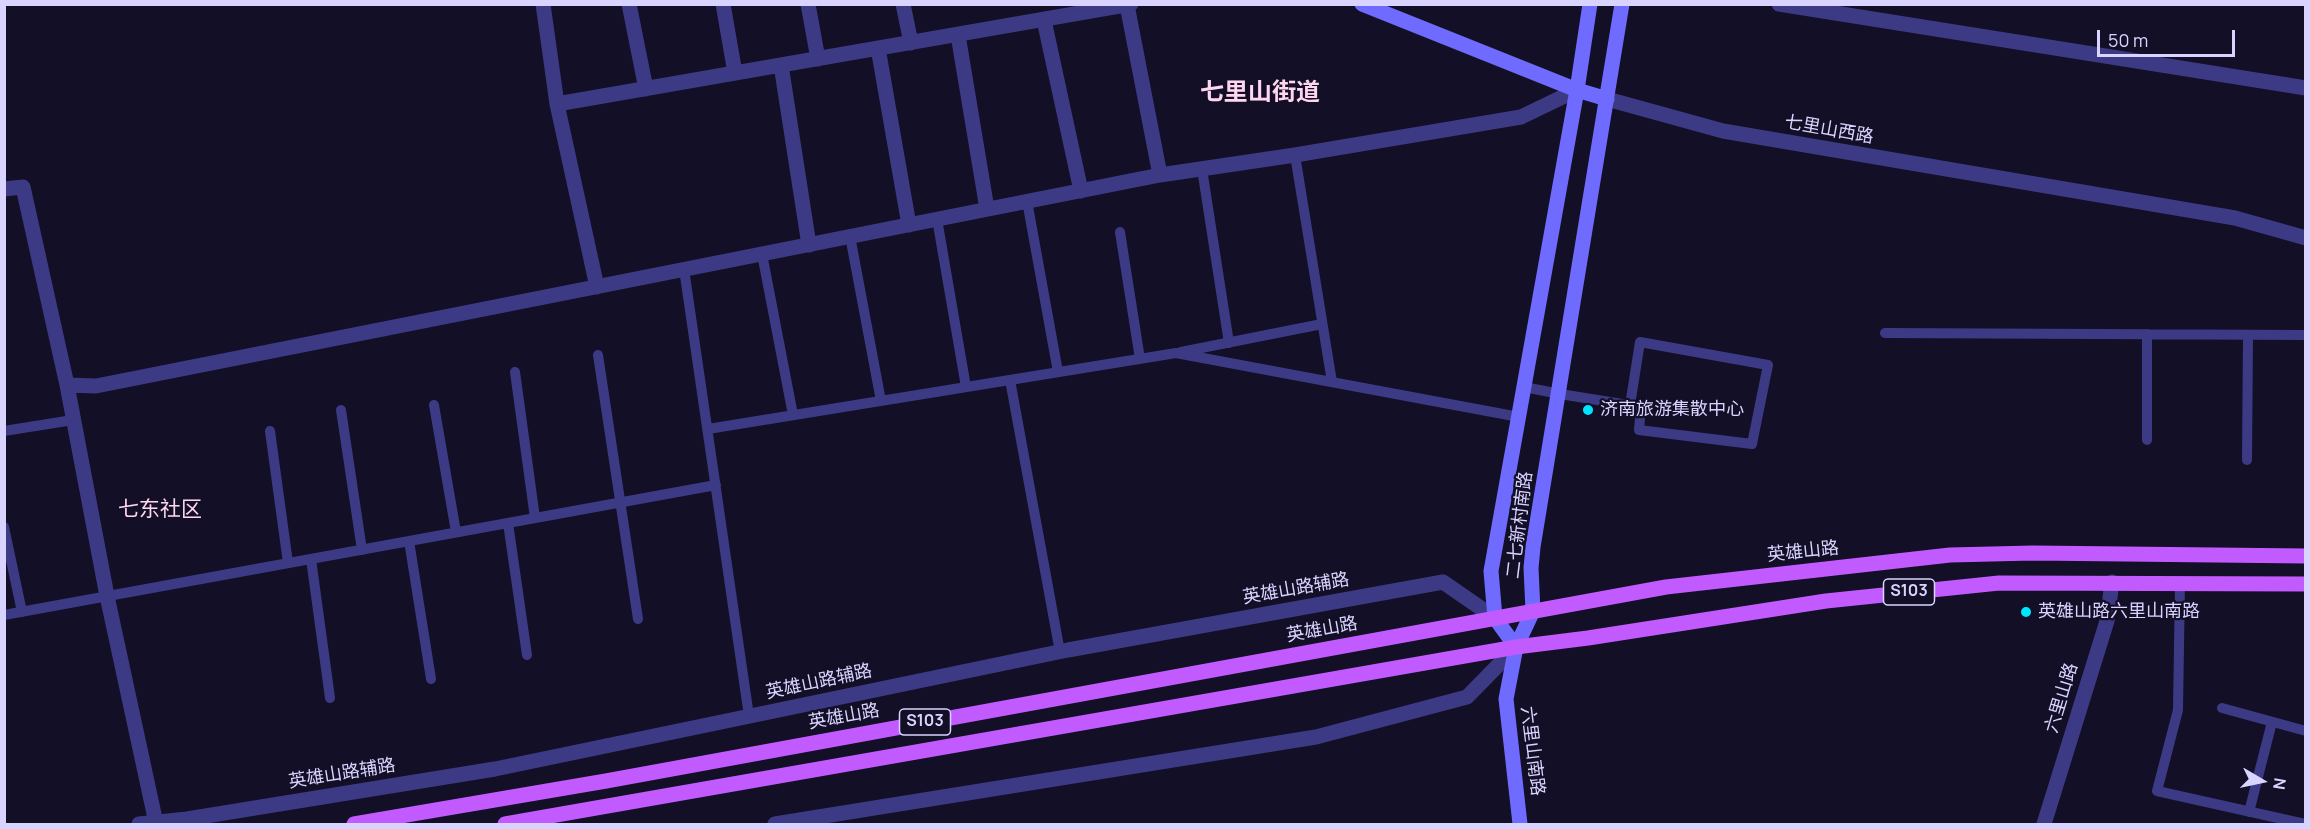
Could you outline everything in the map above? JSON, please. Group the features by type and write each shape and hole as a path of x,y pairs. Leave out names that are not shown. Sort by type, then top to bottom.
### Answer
{"main road":[{"name":"七里山西路","path":"1362,4 1577,90 1607,99"},
{"name":"二七新村南路","path":"1495,618 1491,571 1577,90 1590,4"},
{"name":"二七新村南路","path":"1516,647 1533,611 1531,568 1533,547 1560,394 1622,4"},
{"name":"英雄山路","path":"354,825 1666,587 1950,555 2033,553 2306,556"},
{"name":"S103","path":"506,825 1516,647 1826,602 1999,583 2306,584"},
{"path":"1495,618 1516,647"},
{"name":"六里山南路","path":"1516,647 1506,699 1520,825"}],"street":[{"path":"543,4 557,104 597,286"},
{"path":"629,4 646,89"},
{"path":"723,4 735,73"},
{"path":"808,4 818,59"},
{"path":"903,4 911,43"},
{"path":"557,104 1131,4"},
{"path":"1127,5 1160,175"},
{"path":"1780,5 2306,88"},
{"path":"1044,20 1081,191"},
{"path":"958,35 987,209"},
{"path":"878,48 909,225"},
{"path":"781,65 809,244"},
{"path":"67,386 96,386 1160,175 1521,117 1577,90"},
{"name":"七里山西路","path":"1607,99 1723,131 2235,218 2306,238"},
{"path":"4,189 23,187 67,386 107,596 156,823"},
{"name":"英雄山路辅路","path":"139,825 210,816 495,769 1060,652 1443,582 1495,618"},
{"name":"六里山路","path":"2044,825 2107,621 2112,582"},
{"path":"775,825 1316,737 1467,697 1516,647"}],"lane":[{"path":"1295,155 1332,382"},
{"path":"1202,169 1229,343"},
{"path":"1027,201 1058,372"},
{"path":"937,219 966,387"},
{"path":"1120,232 1140,359"},
{"path":"850,236 881,401"},
{"path":"762,254 793,415"},
{"path":"684,269 749,716"},
{"path":"708,429 1176,353 1322,324"},
{"path":"1885,333 2306,335"},
{"path":"2147,334 2147,440"},
{"path":"2247,460 2248,334"},
{"path":"1524,387 1560,394 1630,405 1641,406 1639,430 1752,444 1768,364 1640,342 1630,405"},
{"path":"1176,353 1519,417"},
{"path":"598,355 638,619"},
{"path":"515,372 535,518"},
{"path":"1010,380 1060,652"},
{"path":"434,405 456,532"},
{"path":"341,410 362,550"},
{"path":"4,431 73,420"},
{"path":"270,431 288,563"},
{"path":"4,615 716,485"},
{"path":"508,523 528,655"},
{"path":"4,527 22,612"},
{"path":"409,541 431,679"},
{"path":"310,559 330,698"},
{"path":"2180,583 2178,710 2157,791 2306,825"},
{"path":"2222,708 2306,731"},
{"path":"2249,812 2272,722"}],"place":[{"name":"济南旅游集散中心","path":"1588,410"},
{"name":"英雄山路六里山南路","path":"2026,612"}],"district":[{"name":"七里山街道","path":"1260,93"},
{"name":"七东社区","path":"160,510"}]}
